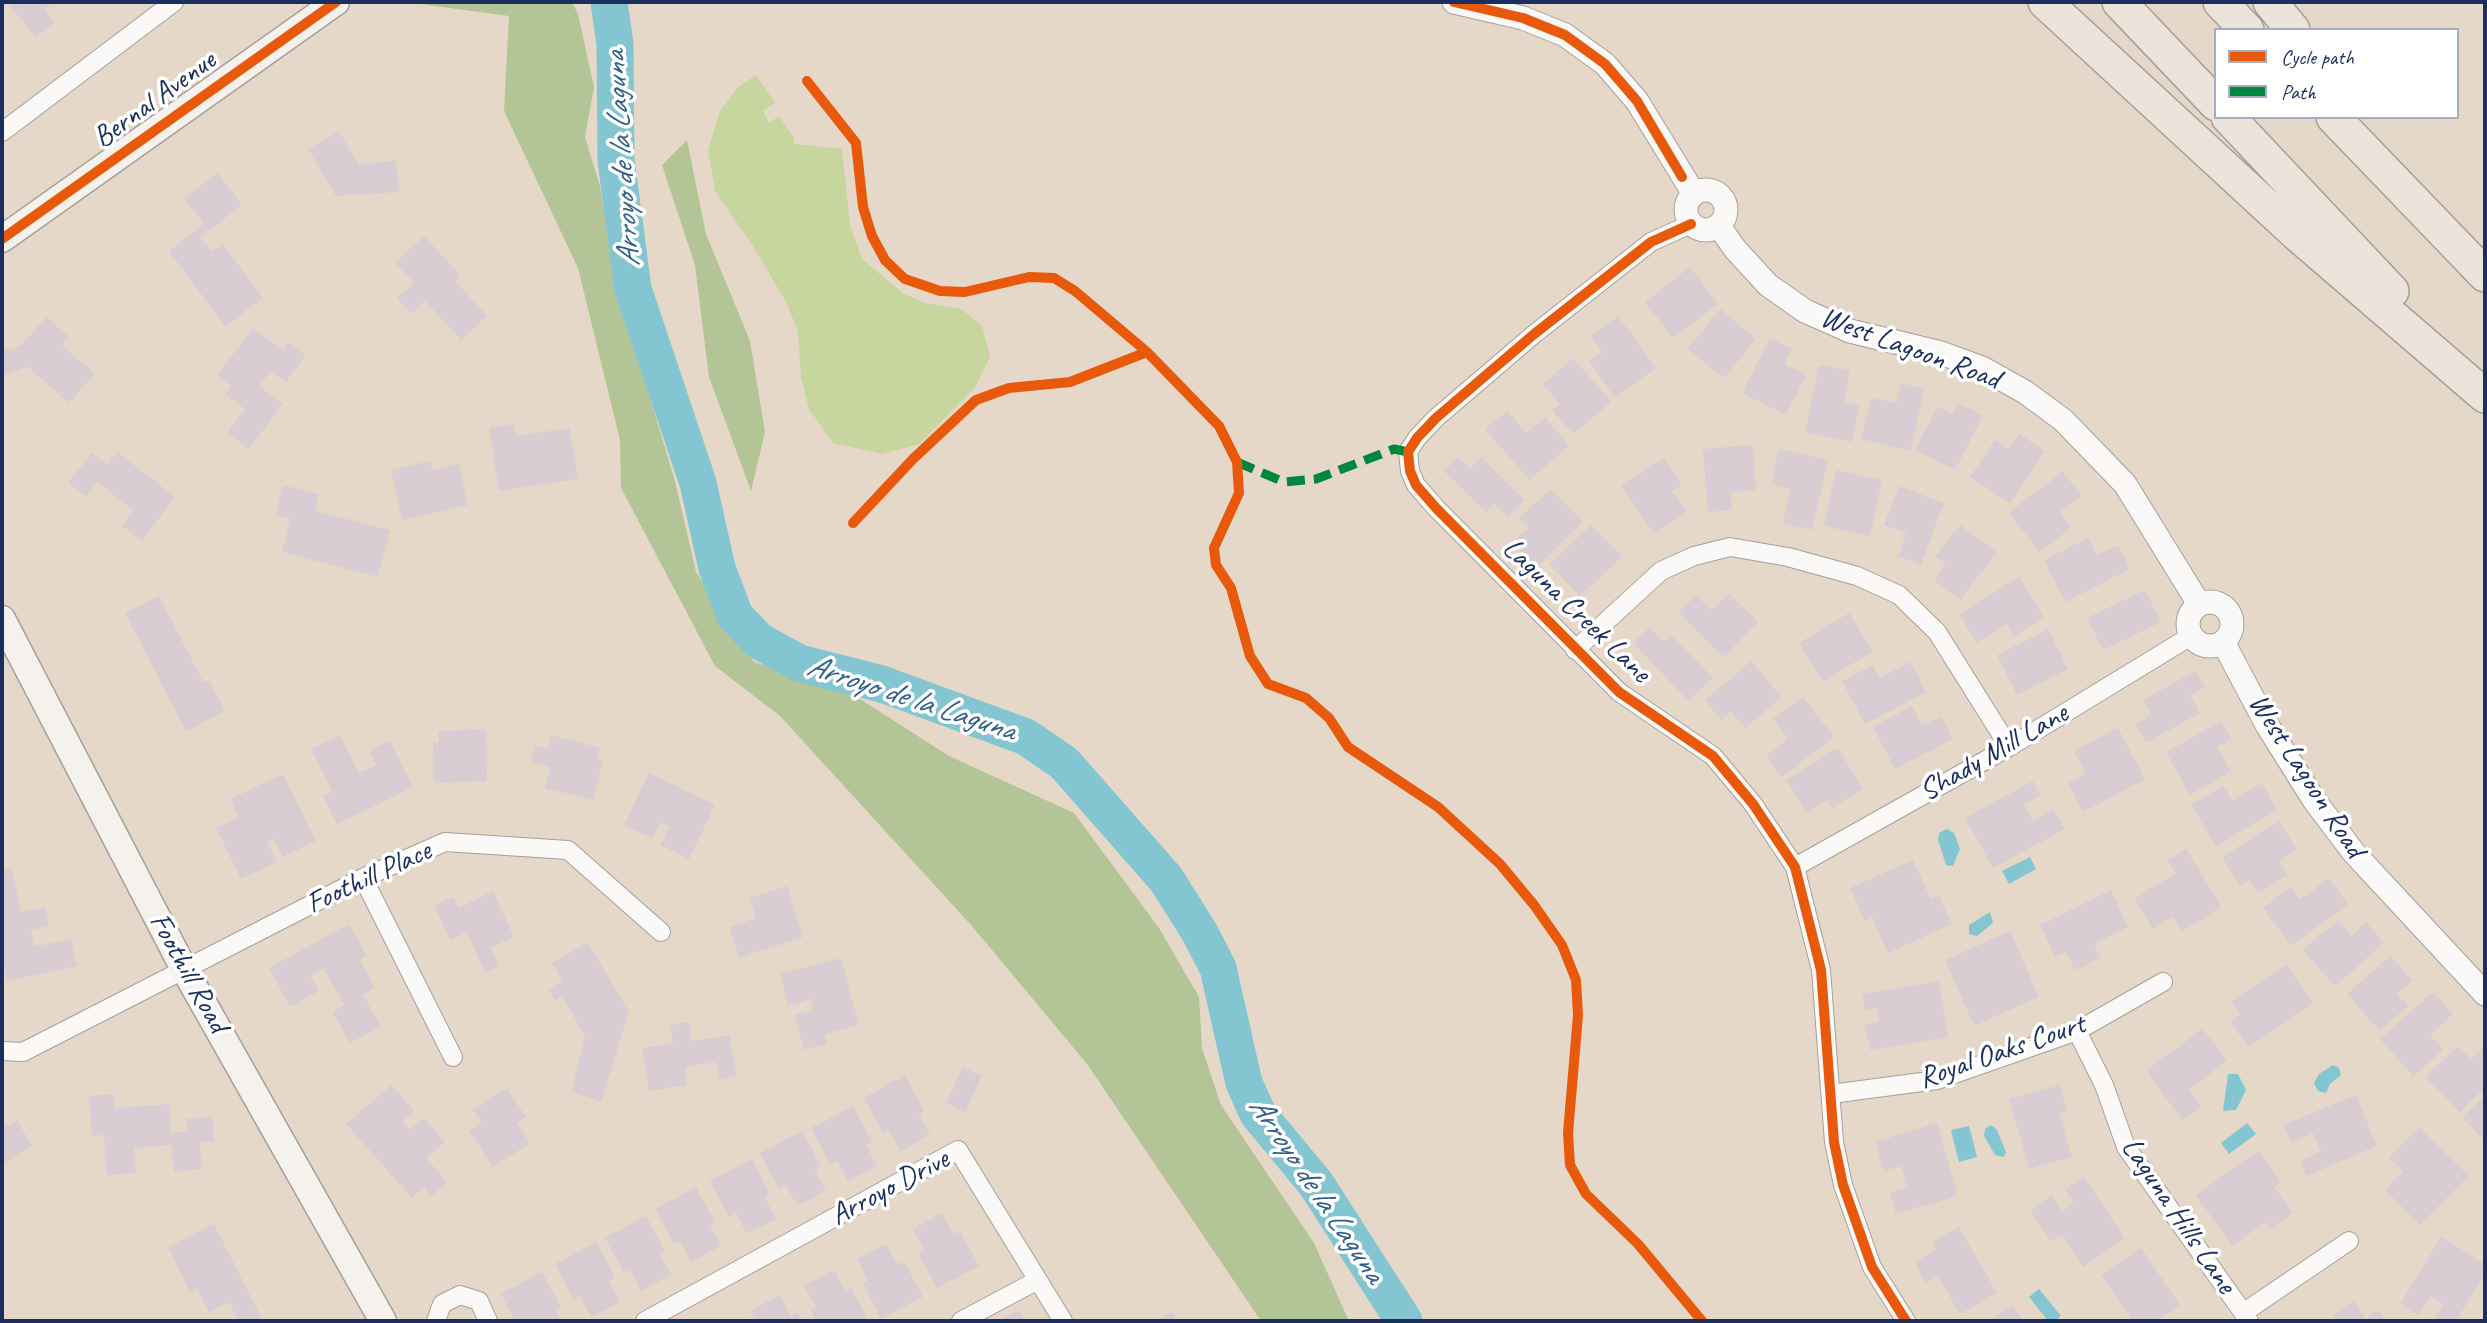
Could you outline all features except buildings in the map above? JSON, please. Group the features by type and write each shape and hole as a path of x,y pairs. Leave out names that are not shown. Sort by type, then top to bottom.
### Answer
{"highway":[{"path":"2045,2 2298,234 2485,396"},
{"path":"2119,2 2214,102"},
{"path":"2220,2 2245,28"},
{"path":"2270,2 2291,28"},
{"path":"2230,119 2485,390"},
{"path":"2335,119 2485,275"},
{"path":"2361,119 2439,225"}],"main road":[{"name":"Bernal Avenue","path":"2,239 336,2"},
{"name":"Foothill Road","path":"2,620 184,969 383,1321"}],"street":[{"path":"2,132 174,2"},
{"path":"1454,2 1523,18 1565,35 1605,64 1637,101 1694,194"},
{"path":"1709,190 1719,194 1725,201 1725,218 1719,226 1706,230 1691,224 1686,207 1694,194 1709,190"},
{"name":"Laguna Creek Lane","path":"1691,224 1651,242 1577,299 1436,418 1408,452 1410,471 1416,485 1619,692 1713,756 1753,804 1795,867 1821,970 1834,1142 1854,1226 1872,1267 1906,1321"},
{"name":"West Lagoon Road","path":"1719,226 1735,249 1768,285 1805,311 1850,331 1941,353 1982,368 2025,392 2063,420 2124,484 2199,604"},
{"path":"1575,650 1661,571 1694,556 1730,547 1788,557 1857,576 1899,595 1937,632 2009,747"},
{"path":"2216,603 2230,614 2232,630 2222,642 2206,646 2191,636 2188,622 2191,612 2199,604 2216,603"},
{"name":"Shady Mill Lane","path":"1795,867 2009,747 2191,636"},
{"name":"West Lagoon Road","path":"2222,642 2314,800 2354,853 2485,994"},
{"name":"Foothill Place","path":"2,1051 23,1052 363,878 445,842 568,850 661,932"},
{"path":"363,878 453,1057"},
{"name":"Royal Oaks Court","path":"1832,1094 1937,1080 2077,1031 2163,982"},
{"name":"Laguna Hills Lane","path":"2077,1031 2104,1085 2126,1147 2246,1317"},
{"name":"Arroyo Drive","path":"645,1321 958,1150 1063,1321"},
{"path":"2246,1317 2349,1241"},
{"path":"961,1321 1038,1280"},
{"path":"436,1321 442,1304 460,1295 479,1301 488,1321"}],"green space":[{"path":"405,2 572,2 578,14 594,87 585,137 600,186 617,288 675,481 696,572 754,662 854,695 949,756 1074,813 1159,928 1199,997 1202,1048 1221,1105 1314,1243 1349,1321 1261,1321 1087,1064 971,925 780,716 715,666 621,488 620,440 578,268 504,111 509,16"},
{"path":"756,75 775,103 763,111 769,123 779,116 794,138 794,144 842,149 850,225 862,259 904,294 925,303 961,309 982,326 990,357 975,388 919,444 882,454 833,443 809,409 801,377 798,331 786,302 753,246 715,191 708,150 720,111 738,87"},
{"path":"687,140 706,234 750,341 765,432 751,491 709,377 695,265 662,165"}],"water":[{"path":"1947,829 1954,833 1960,849 1953,866 1946,865 1938,840 1939,833"},
{"path":"2030,857 2036,869 2009,884 2002,871"},
{"path":"1990,912 1993,923 1977,936 1969,934 1969,925"},
{"path":"2333,1065 2339,1068 2341,1075 2330,1084 2326,1093 2318,1091 2314,1083 2319,1074"},
{"path":"2228,1074 2238,1074 2246,1090 2236,1110 2223,1111"},
{"path":"2247,1123 2256,1134 2229,1154 2221,1143"},
{"path":"1991,1125 1997,1130 2006,1152 2004,1157 1995,1155 1984,1136 1985,1129"},
{"path":"1969,1126 1977,1157 1959,1162 1951,1130"},
{"path":"2039,1289 2061,1316 2055,1321 2048,1321 2029,1297"}],"waterway":[{"name":"Arroyo de la Laguna","path":"609,2 615,44 616,160 633,289 698,483 717,568 735,616 759,641 799,663 882,684 1026,737 1064,763 1166,879 1200,933 1218,968 1244,1083 1258,1114 1316,1184 1404,1321"}],"marked path":[{"path":"1237,462 1284,482 1316,479 1394,449 1408,452"}],"cycle path":[{"path":"2,239 336,2"},
{"path":"1454,2 1523,18 1565,35 1605,64 1637,101 1682,177"},
{"path":"807,81 856,143 863,207 872,236 885,260 905,279 940,291 965,292 1029,277 1054,278 1075,291 1147,352 1219,426 1237,462 1239,493 1214,548 1216,565 1231,588 1250,656 1268,684 1306,698 1329,718 1348,747 1438,807 1500,864 1562,945 1576,980 1578,1015 1568,1133 1570,1165 1586,1194 1638,1244 1702,1321"},
{"path":"1691,224 1651,242 1533,335 1436,418 1408,452 1410,471 1416,485 1436,508 1619,692 1713,756 1753,804 1795,867 1821,970 1834,1142 1843,1185 1872,1267 1906,1321"},
{"path":"853,523 913,459 976,400 1009,388 1070,382 1147,352"}]}
